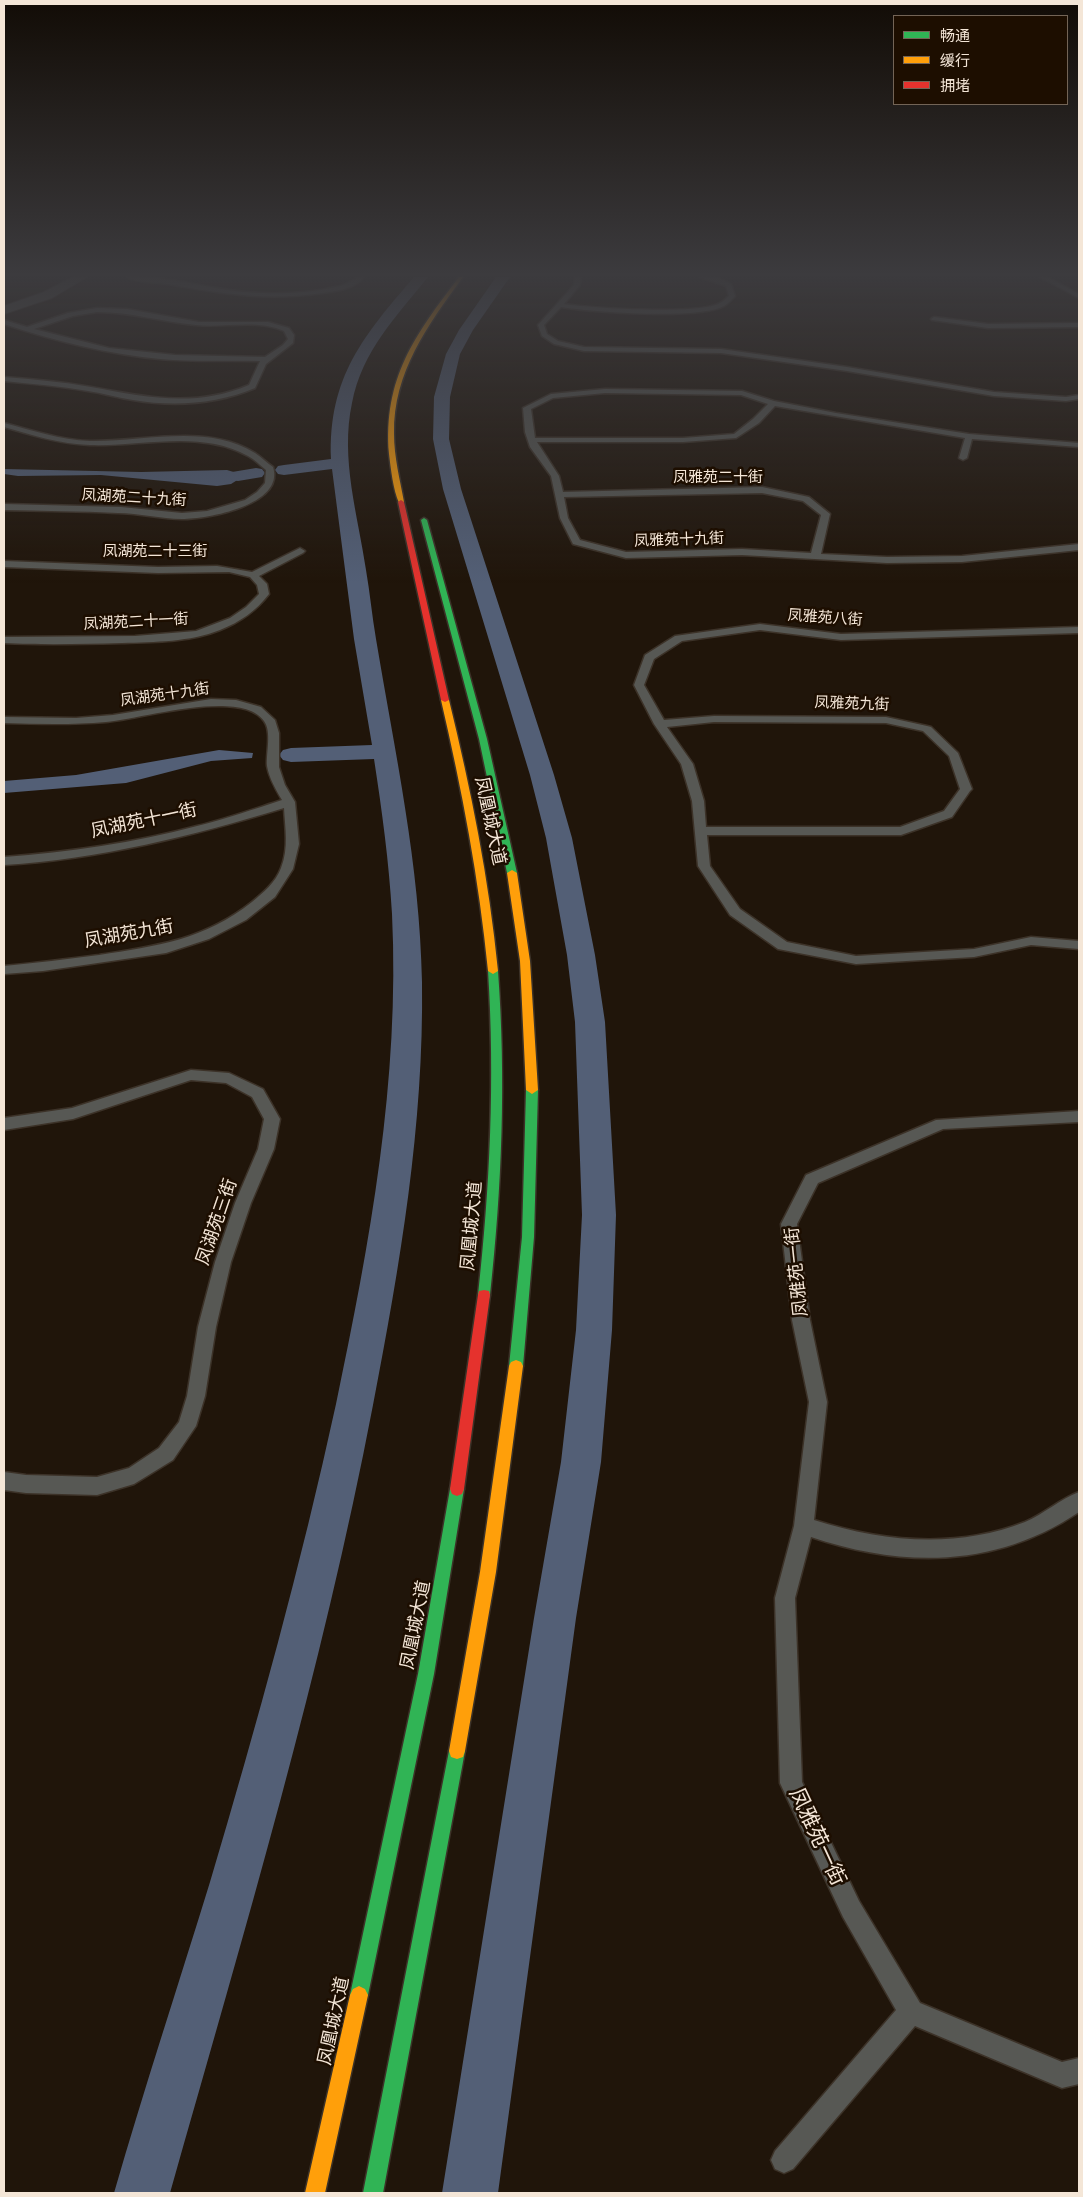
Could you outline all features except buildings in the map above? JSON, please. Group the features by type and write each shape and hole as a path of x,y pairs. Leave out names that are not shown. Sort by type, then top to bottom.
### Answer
{"main road":[{"name":"凤凰城大道","path":"315,2193 405,1775 440,1599 464,1452 493,1203 497,1100 497,1024 486,887 475,826 428,630 412,550 394,476 389,436 394,391 398,380"},
{"name":"凤凰城大道","path":"373,2193 484,1608 504,1480 520,1340 530,1217 532,1115 530,1024 525,958 508,842 492,770 421,510"}],"lane":[{"path":"9,380 54,384 139,399 163,401 216,398 238,393 252,386 255,380"},
{"path":"909,380 994,394 1066,399 1079,397"},
{"name":"凤雅苑十九街","path":"1079,445 969,436 773,403 742,393 605,391 551,396 527,408 529,432 534,447 555,476 564,518 576,542 626,555 742,552 887,560 962,559 1029,554 1079,547"},
{"path":"532,440 683,440 736,436 756,421 773,403"},
{"name":"凤湖苑二十九街","path":"4,425 52,438 89,443 211,440 248,450 261,459 270,469 269,483 260,494 248,502 208,514 182,516 121,510 4,507"},
{"path":"963,458 969,436"},
{"name":"凤雅苑二十街","path":"560,495 762,490 806,498 826,514 815,557"},
{"path":"253,575 300,551"},
{"name":"凤湖苑二十三街","path":"4,564 48,563 154,570 215,567 236,569 253,575"},
{"name":"凤湖苑二十一街","path":"4,640 167,638 183,637 214,629 238,618 256,604 264,594 262,584 253,575"},
{"name":"凤雅苑八街","path":"660,724 639,685 649,657 680,638 760,627 840,637 1079,630"},
{"name":"凤湖苑十九街","path":"4,720 85,720 149,713 211,702 236,703 256,709 270,720 273,733 273,768 279,785 289,802"},
{"name":"凤雅苑九街","path":"660,724 714,719 886,720 927,729 954,755 966,789 948,814 901,831 702,831"},
{"path":"660,724 687,764 698,801 704,866 735,912 784,946 856,960 974,952 1031,941 1079,946"},
{"name":"凤湖苑十一街","path":"4,860 91,850 154,839 201,828 289,802"},
{"name":"凤湖苑九街","path":"4,970 42,967 161,950 204,936 242,917 270,894 287,869 294,844 289,802"},
{"name":"凤湖苑三街","path":"4,1124 73,1113 191,1075 229,1078 258,1093 272,1119 266,1149 242,1203 223,1262 206,1327 196,1396 187,1426 166,1454 134,1475 98,1486 26,1484 4,1481"},
{"name":"凤雅苑一街","path":"911,2012 850,1909 791,1783 785,1598 804,1526 818,1402 801,1320 789,1224 812,1179 941,1124 1079,1116"},
{"path":"804,1526 844,1539 885,1547 926,1550 966,1547 1003,1540 1038,1527 1079,1501"},
{"path":"784,2160 911,2012 1062,2075 1079,2071"}],"water":[{"path":"4,469 141,472 227,470 237,473 239,479 231,484 217,486 101,475 18,476 4,474"},
{"path":"219,750 253,753 252,758 211,761 126,783 4,793 4,781 76,775"}],"waterway":[{"path":"350,380 344,399 340,423 340,467 365,639 385,752"},
{"path":"446,380 442,397 441,439 452,489 542,775 559,838 581,955 590,1022 599,1215 594,1330 581,1462 555,1618 470,2193"},
{"path":"284,470 339,463"},
{"path":"238,476 256,473"},
{"path":"142,2193 234,1882 292,1674 343,1464 383,1260 400,1140 405,1078 407,984 402,874 385,752"},
{"path":"291,755 385,752"}],"traffic: fast":[{"path":"424,520 483,739 512,873"},
{"path":"484,1295 497,1133 498,1092 493,971"},
{"path":"516,1366 528,1237 532,1090"},
{"path":"359,1995 426,1674 457,1489"},
{"path":"373,2193 457,1751"}],"traffic: slow":[{"path":"399,380 392,406 391,434 394,466 401,502"},
{"path":"445,700 474,834 490,937 493,971"},
{"path":"512,873 525,961 532,1090"},
{"path":"457,1751 488,1572 516,1366"},
{"path":"315,2193 359,1995"}],"traffic: jam":[{"path":"401,502 445,700"},
{"path":"457,1489 484,1295"}]}
